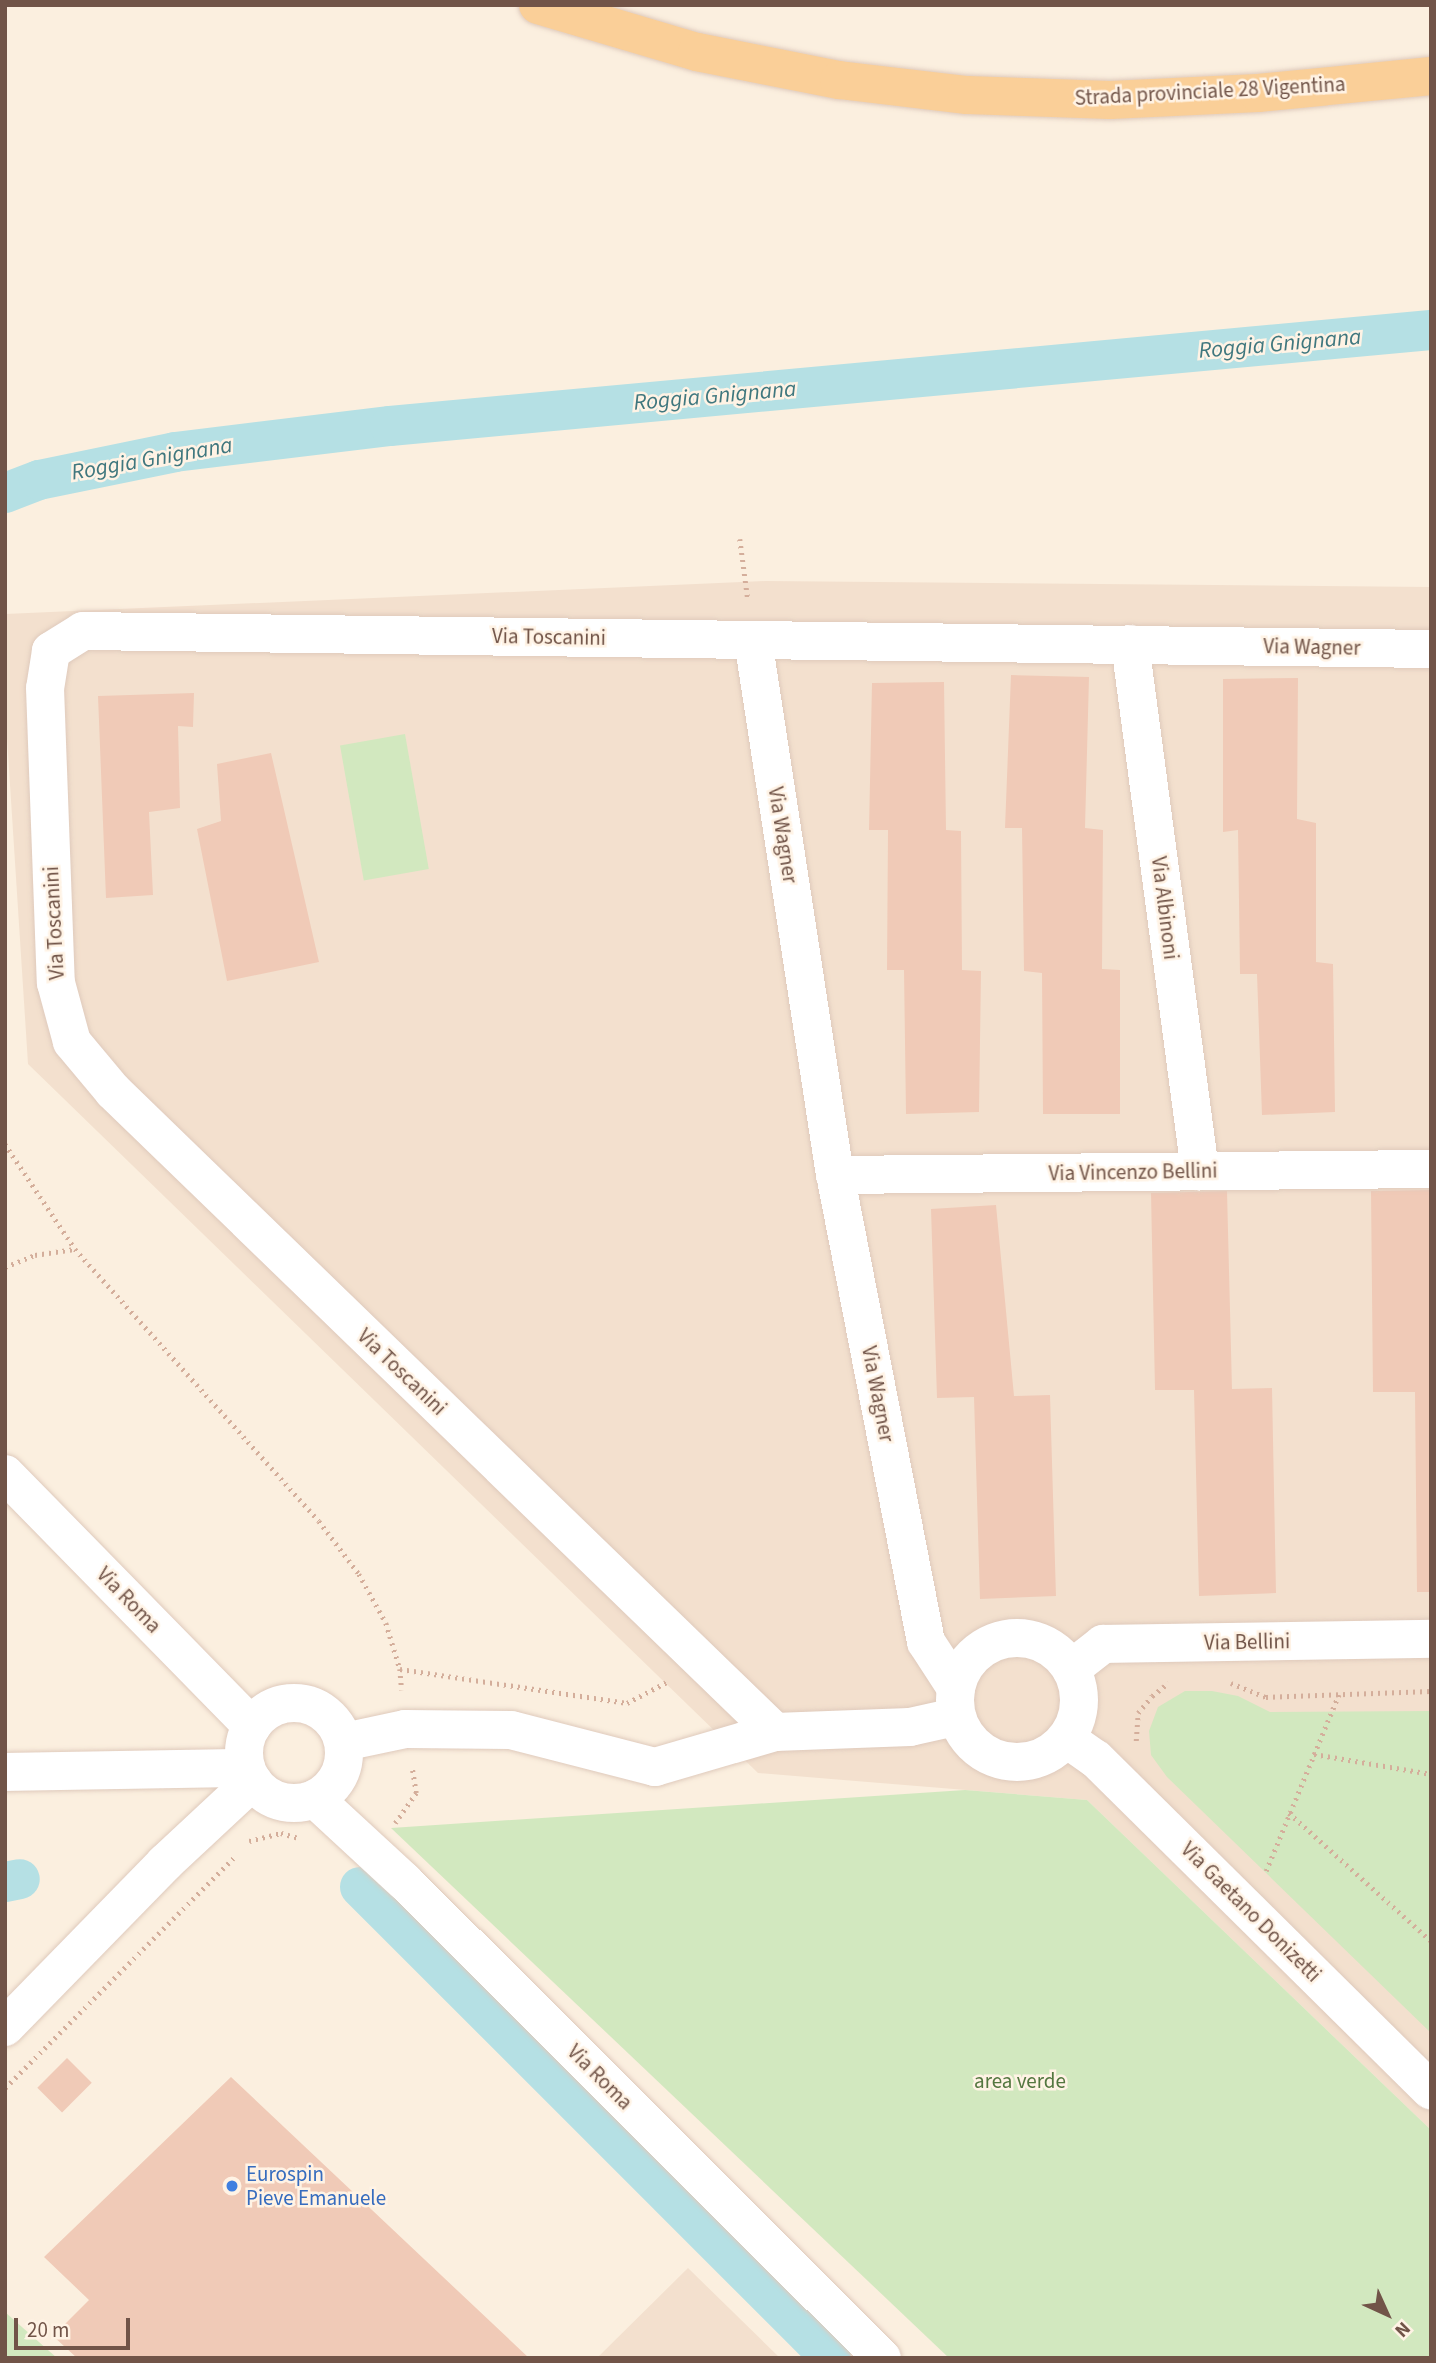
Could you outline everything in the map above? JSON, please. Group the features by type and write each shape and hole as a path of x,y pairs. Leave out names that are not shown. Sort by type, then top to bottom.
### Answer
{"main road":[{"name":"Strada provinciale 28 Vigentina","path":"538,5 697,52 839,80 967,95 1110,100 1258,93 1431,76"}],"street":[{"name":"Via Toscanini","path":"753,640 83,631 51,651 45,688 56,983 72,1042 113,1091 775,1732"},
{"name":"Via Wagner","path":"955,1703 926,1642 835,1175 753,640 1431,649"},
{"name":"Via Albinoni","path":"1130,644 1200,1171"},
{"name":"Via Vincenzo Bellini","path":"835,1175 1431,1169"},
{"name":"Via Roma","path":"5,1474 252,1726"},
{"path":"1021,1637 1041,1642 1058,1653 1071,1669 1079,1686 1080,1705 1076,1722 1067,1739 1052,1752 1035,1760 1006,1762 980,1751 966,1737 955,1703 967,1662 982,1648 1000,1640 1021,1637"},
{"name":"Via Bellini","path":"1071,1669 1103,1644 1431,1639"},
{"path":"295,1702 312,1705 327,1714 338,1726 344,1742 340,1775 329,1789 315,1799 288,1803 262,1792 249,1774 244,1753 252,1726 264,1713 278,1705 295,1702"},
{"path":"344,1742 405,1729 511,1730 655,1768 775,1732 910,1727 955,1703"},
{"name":"Via Gaetano Donizetti","path":"1067,1739 1096,1759 1431,2090"},
{"path":"5,1772 249,1774"},
{"path":"5,2026 249,1774"},
{"name":"Via Roma","path":"315,1799 370,1849 883,2358"}],"path":[{"path":"740,539 753,640"},
{"path":"5,1144 75,1249 318,1521 359,1574 379,1611 401,1669 405,1729 416,1793 391,1828 370,1849"},
{"path":"5,1267 36,1255 75,1249"},
{"path":"401,1669 627,1703 682,1675 699,1661"},
{"path":"1136,1748 1138,1713 1152,1696 1175,1681"},
{"path":"1224,1681 1266,1697 1431,1691"},
{"path":"1265,1872 1339,1694"},
{"path":"1314,1754 1431,1774"},
{"path":"1289,1814 1431,1941"},
{"path":"5,2088 252,1838 281,1833 304,1839"}],"shaded area":[{"path":"765,581 1431,587 1431,2130 1087,1800 758,1773 28,1064 5,707 5,614"},
{"path":"688,2268 780,2358 597,2358"}],"green space":[{"path":"405,734 429,869 364,880 340,745"},
{"path":"1185,1691 1212,1691 1238,1696 1270,1712 1431,1711 1431,2033 1167,1777 1151,1755 1149,1731 1158,1707"},
{"name":"area verde","path":"965,1790 1087,1800 1431,2130 1431,2358 949,2358 391,1828"},
{"path":"5,2312 57,2358 5,2358"}],"building":[{"path":"1011,675 1089,677 1085,828 1103,830 1102,969 1120,970 1120,1114 1043,1114 1042,973 1024,971 1022,828 1005,828"},
{"path":"1298,678 1297,819 1316,823 1316,962 1333,964 1335,1112 1262,1115 1257,974 1240,974 1238,830 1223,832 1223,679"},
{"path":"944,682 946,830 961,831 962,970 981,971 979,1112 906,1114 904,970 887,970 888,830 869,830 872,683"},
{"path":"194,693 193,727 178,726 180,808 149,812 153,895 106,898 98,696"},
{"path":"271,753 319,962 227,981 197,829 221,821 217,764"},
{"path":"1431,1190 1431,1592 1417,1592 1415,1392 1373,1392 1371,1191"},
{"path":"1227,1191 1232,1389 1272,1388 1276,1593 1199,1596 1194,1390 1155,1390 1151,1193"},
{"path":"996,1205 1014,1396 1050,1395 1056,1596 980,1599 974,1397 937,1398 931,1209"},
{"path":"67,2058 92,2083 62,2112 37,2088"},
{"name":"Eurospin Pieve Emanuele","path":"231,2077 529,2358 77,2358 53,2336 89,2300 44,2257"}],"waterway":[{"name":"Roggia Gnignana","path":"5,493 39,480 175,452 390,426 1431,330"},
{"path":"5,1882 20,1879"},
{"path":"360,1887 831,2358"}],"place":[{"name":"Eurospin Pieve Emanuele","path":"232,2186"}]}
